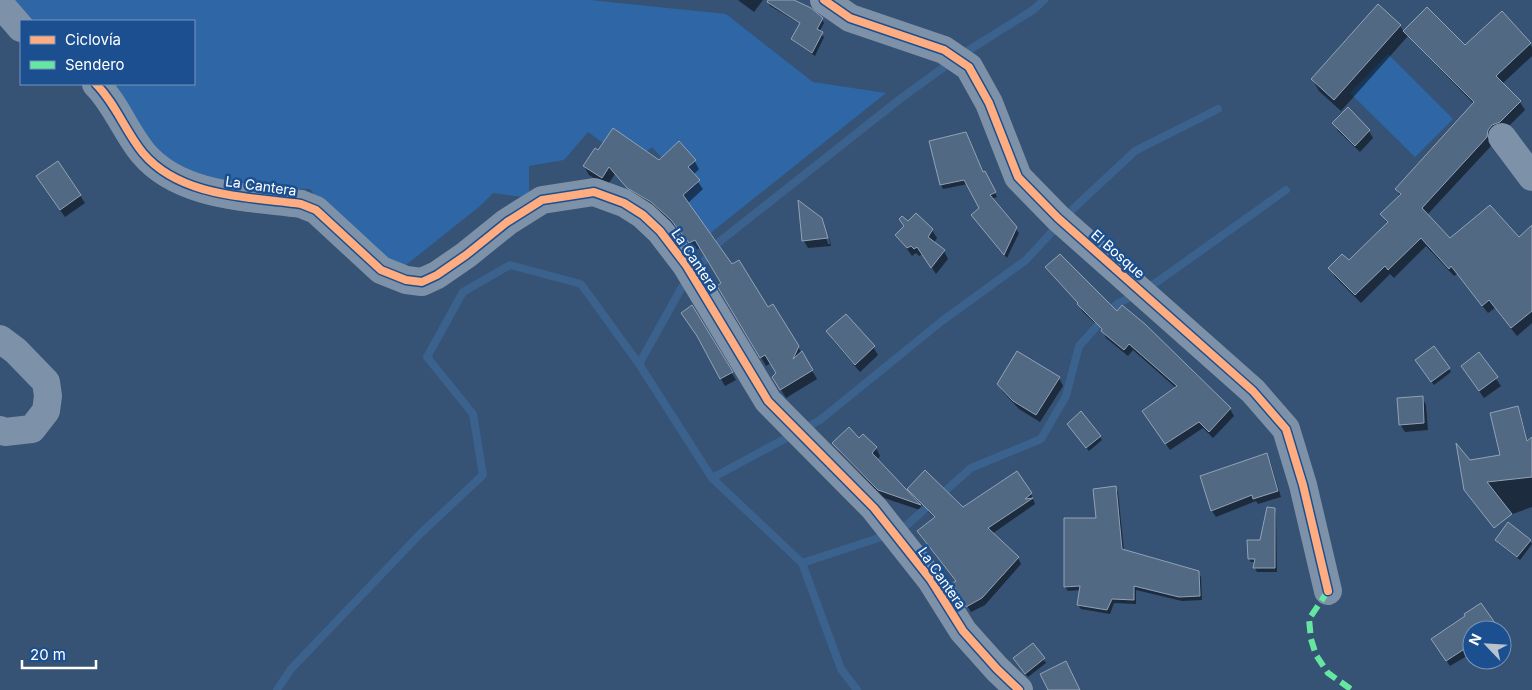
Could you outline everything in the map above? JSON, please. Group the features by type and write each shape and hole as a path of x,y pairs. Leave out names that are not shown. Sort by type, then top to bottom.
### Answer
{"street":[{"name":"El Bosque","path":"824,0 850,18 944,50 969,67 989,103 1018,177 1058,218 1253,391 1286,429 1303,485 1328,591"},
{"path":"0,4 20,27"},
{"name":"La Cantera","path":"97,85 108,95 142,152 159,169 202,190 301,204 316,210 381,270 406,280 422,282 437,275 508,222 542,200 594,192 624,203 643,215 660,231 686,265 768,401 874,508 931,580 963,631 1019,690"},
{"path":"1502,137 1532,177"},
{"path":"0,339 16,351 46,382 48,396 46,412 32,428 5,432 0,430"}],"shaded area":[{"path":"14,0 590,0 726,14 813,82 886,93 713,231 695,253 686,238 666,216 683,197 680,178 652,147 632,164 588,132 564,160 529,166 529,198 493,193 480,206 396,273 349,243 310,189 181,187 96,85 195,85 195,20 33,20"},
{"path":"1388,54 1453,119 1415,157 1350,93"}],"building":[{"path":"768,0 794,0 811,8 823,18 817,29 823,32 812,53 791,39 800,23 767,2"},
{"path":"1378,4 1401,25 1334,100 1311,79"},
{"path":"1427,7 1465,45 1502,11 1531,43 1496,76 1521,101 1500,122 1492,125 1488,130 1487,137 1422,208 1450,238 1490,205 1519,237 1532,225 1532,311 1511,328 1489,300 1482,306 1451,266 1449,269 1421,238 1388,270 1385,266 1355,295 1328,268 1342,254 1349,260 1388,222 1380,214 1401,194 1395,189 1474,102 1403,31"},
{"path":"1348,107 1370,130 1355,146 1332,123"},
{"path":"613,128 659,160 679,141 696,160 688,167 700,180 683,195 732,264 739,260 768,307 773,304 799,346 793,359 802,351 813,370 780,390 772,377 776,373 765,355 760,358 717,286 721,283 695,240 689,243 671,220 651,202 627,188 609,167 602,178 583,166 595,148 598,150"},
{"path":"966,132 983,172 985,171 996,192 990,195 1017,227 1004,255 971,215 979,208 964,180 940,185 929,141"},
{"path":"58,161 81,195 60,210 36,176"},
{"path":"798,200 822,218 828,238 802,241"},
{"path":"916,213 933,229 928,237 945,250 931,268 917,247 914,249 911,246 907,248 895,235 904,226 899,219 902,216 908,221"},
{"path":"1060,254 1117,311 1122,305 1145,324 1231,408 1209,432 1199,422 1165,444 1142,411 1177,386 1129,344 1124,350 1101,331 1102,329 1077,304 1045,267"},
{"path":"692,305 733,372 720,379 697,336 681,313"},
{"path":"846,314 875,346 855,365 826,331"},
{"path":"1434,346 1450,368 1431,382 1415,360"},
{"path":"1017,351 1060,377 1036,415 1013,401 997,384"},
{"path":"1479,352 1498,377 1479,391 1461,366"},
{"path":"1423,396 1424,423 1399,425 1397,398"},
{"path":"1518,406 1527,441 1532,437 1532,477 1487,482 1512,514 1494,528 1464,490 1456,443 1470,460 1500,455 1490,413"},
{"path":"1081,411 1101,436 1086,448 1067,424"},
{"path":"849,427 859,438 863,434 877,447 872,453 921,505 878,490 832,443"},
{"path":"1267,453 1278,491 1253,499 1252,495 1211,511 1200,476"},
{"path":"925,470 963,507 1017,471 1032,493 1025,499 1033,498 988,528 1019,557 982,598 966,607 952,583 956,581 917,531 935,517 907,489"},
{"path":"1116,486 1122,549 1199,571 1200,596 1179,597 1134,586 1134,600 1112,599 1107,610 1077,605 1080,586 1064,587 1064,518 1096,518 1093,489"},
{"path":"1267,507 1275,508 1275,568 1253,568 1255,559 1248,559 1247,540 1260,540"},
{"path":"1508,522 1531,540 1517,557 1495,540"},
{"path":"1481,603 1493,620 1462,620 1462,651 1446,661 1431,639 1465,616 1464,614"},
{"path":"1033,643 1045,658 1025,674 1013,658"},
{"path":"1066,661 1080,690 1048,690 1040,674"}],"waterway":[{"path":"961,55 1033,10 1044,0"},
{"path":"696,271 719,242 900,99 951,62"},
{"path":"712,478 820,420 942,321 1026,260 1074,208 1135,151 1218,109"},
{"path":"1146,288 1286,190"},
{"path":"277,690 291,669 421,533 483,475 473,414 427,357 463,292 510,265 581,284 639,364 712,478 802,563 841,669 857,690"},
{"path":"639,364 682,287 689,280"},
{"path":"899,532 971,468 1041,439 1066,396 1079,346 1117,304 1136,294"},
{"path":"802,563 888,535"}],"marked path":[{"path":"1328,591 1309,619 1311,639 1316,655 1328,673 1352,690"}],"cycle path":[{"path":"824,0 850,18 944,50 969,67 989,103 1018,177 1058,218 1253,391 1286,429 1303,485 1328,591"},
{"path":"97,85 109,100 137,145 158,168 176,179 195,187 237,196 301,204 316,210 381,270 406,280 422,282 437,275 466,255 507,222 542,200 594,192 624,203 643,215 660,231 686,265 768,401 874,508 931,580 963,631 1019,690"}]}
